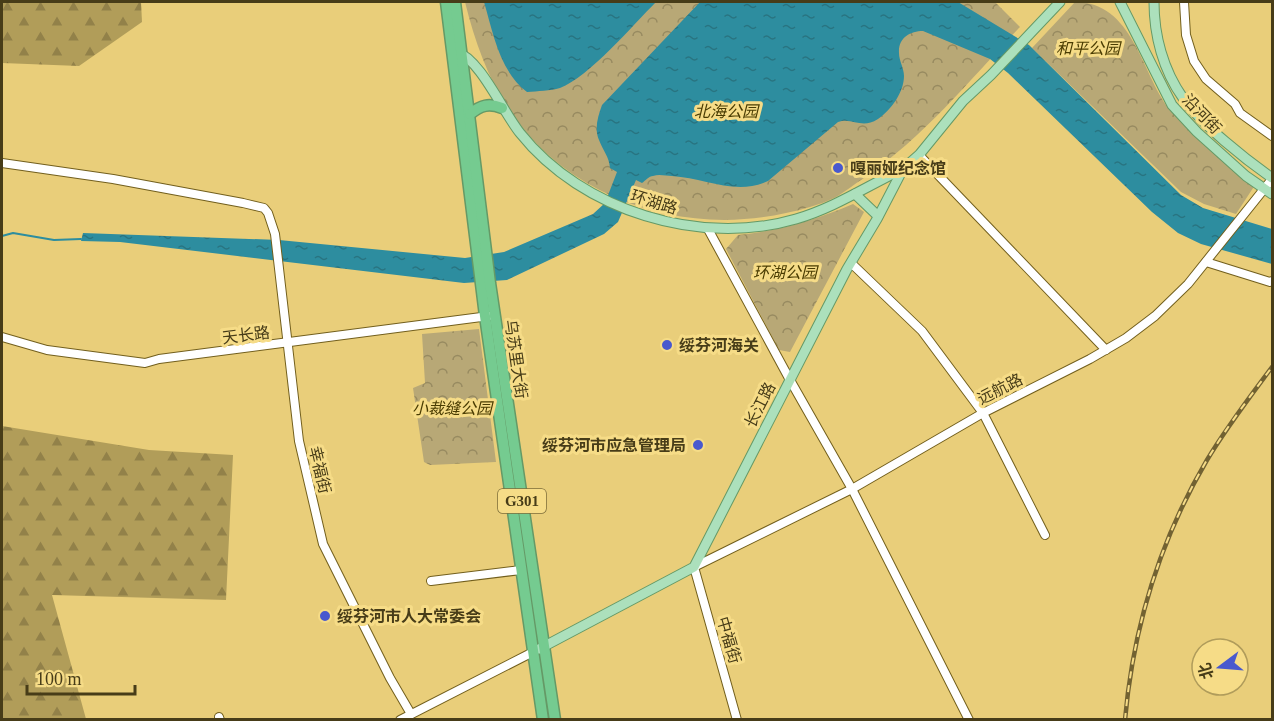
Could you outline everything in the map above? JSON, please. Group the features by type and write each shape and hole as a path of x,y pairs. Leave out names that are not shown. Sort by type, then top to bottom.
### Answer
{"highway":[{"name":"乌苏里大街","path":"446,2 490,316 555,720"},
{"name":"乌苏里大街","path":"455,2 470,114 482,258"},
{"path":"470,114 477,108 488,105 502,108"},
{"name":"乌苏里大街","path":"490,316 521,570 543,720"}],"main road":[{"name":"长江路","path":"694,567 851,262 903,169 919,155 963,101 1060,2"},
{"name":"沿河街","path":"1120,2 1172,105 1197,132 1246,176 1268,192"},
{"name":"沿河街","path":"1154,2 1154,26 1165,63 1183,98 1206,123 1272,178"},
{"name":"环湖路","path":"452,50 463,54 476,65 520,133 568,177 600,197 631,212 678,225 708,229 740,228 793,220 826,209 903,169"},
{"path":"855,194 878,216"},
{"path":"533,652 694,567"}],"street":[{"path":"1184,2 1186,35 1194,61 1206,79 1235,104 1240,113 1272,136"},
{"path":"919,155 1106,350"},
{"name":"幸福街","path":"2,163 113,179 243,203 264,208 268,213 275,234 299,441 323,544 390,678 411,714"},
{"name":"远航路","path":"694,567 852,489 982,413 1126,338 1155,316 1188,284 1268,192 1272,178"},
{"path":"708,229 852,489 969,720"},
{"path":"851,262 922,331 982,413 1045,535"},
{"path":"1206,262 1272,281"},
{"name":"天长路","path":"2,338 47,350 145,363 159,359 490,316"},
{"name":"中福街","path":"694,567 737,720"},
{"path":"431,582 521,570"},
{"path":"400,720 533,652"}],"green space":[{"path":"2,2 141,2 142,22 79,66 2,63"},
{"name":"北海公园","path":"465,2 995,2 1020,27 907,145 842,194 816,205 786,213 749,219 712,220 676,216 640,207 606,193 574,175 546,152 520,125 501,96 474,35"},
{"name":"和平公园","path":"1075,2 1095,5 1110,14 1123,26 1169,109 1211,149 1255,185 1236,214 1204,204 1181,192 1032,48"},
{"name":"环湖公园","path":"853,204 864,212 790,352 779,350 726,249 738,235 797,224"},
{"name":"小裁缝公园","path":"479,329 496,462 430,465 424,462 413,388 425,383 422,334"},
{"path":"2,426 149,450 233,455 226,600 52,595 86,719 2,719"}],"water":[{"path":"484,2 656,2 597,62 572,82 556,89 527,92 510,74 504,63 494,39"},
{"path":"700,2 958,2 1029,45 1181,195 1203,208 1272,229 1272,264 1201,244 1178,233 1152,212 1008,73 990,59 923,31 909,34 900,43 899,56 904,76 902,88 892,106 878,119 867,123 838,122 768,181 756,185 732,187 684,177 660,175 650,177 642,183 636,180 618,222 604,234 507,280 464,283 120,242 81,241 83,233 279,240 465,258 504,252 593,214 605,203 617,172 610,168 598,136 597,122 602,105"}],"waterway":[{"path":"2,236 13,233 54,240 81,239"}],"railway":[{"path":"1125,720 1142,618 1175,521 1214,448 1272,367"}],"place":[{"name":"嘎丽娅纪念馆","path":"838,168"},
{"name":"绥芬河海关","path":"667,345"},
{"name":"绥芬河市应急管理局","path":"698,445"},
{"name":"绥芬河市人大常委会","path":"325,616"}]}
